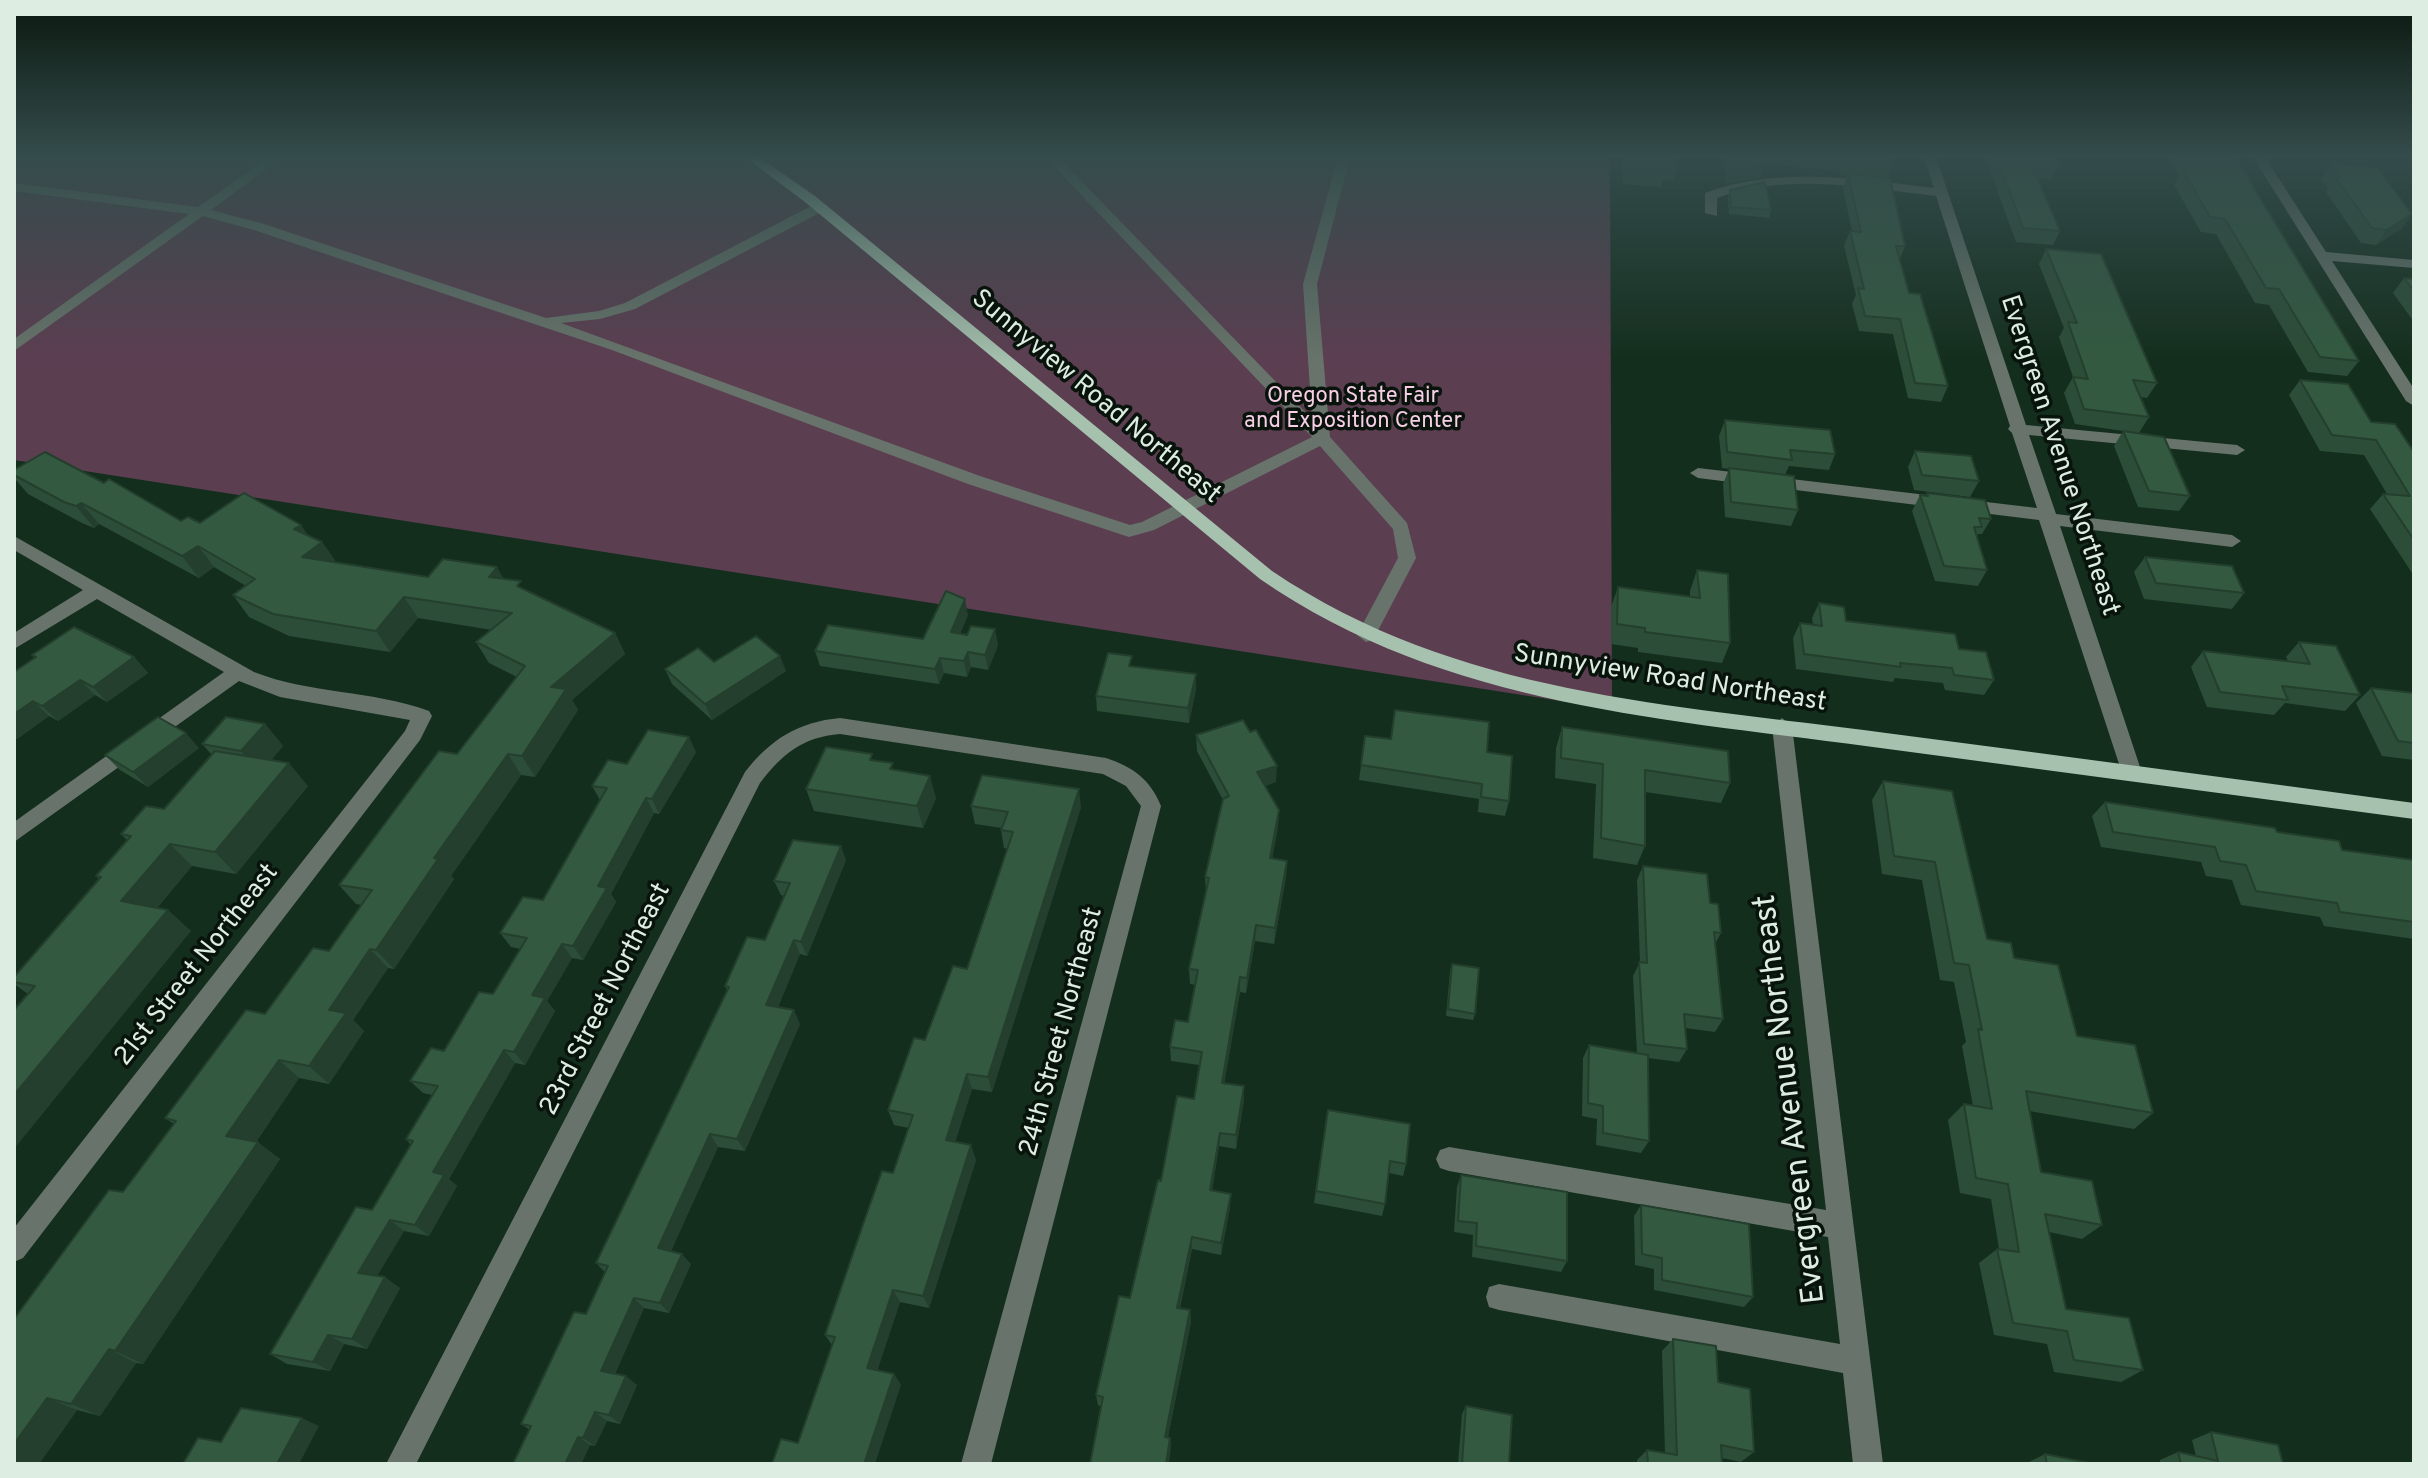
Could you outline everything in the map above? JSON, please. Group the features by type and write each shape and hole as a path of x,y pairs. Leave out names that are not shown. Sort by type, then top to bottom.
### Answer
{"main road":[{"name":"Sunnyview Road Northeast","path":"843,226 1181,507 1296,598 1366,635 1500,683 1611,704 2414,811"}],"street":[{"path":"14,346 180,226"},
{"path":"255,226 532,319 1129,531 1148,526 1322,438"},
{"path":"532,319 575,320 630,306 784,226"},
{"path":"1118,226 1391,514 1407,542 1407,558 1366,635"},
{"path":"1322,438 1310,284 1326,226"},
{"name":"Evergreen Avenue Northeast","path":"1951,226 2132,773"},
{"path":"2303,226 2414,401"},
{"path":"2322,256 2414,264"},
{"path":"2016,429 2237,450"},
{"path":"1698,473 2232,541"},
{"path":"14,542 238,672 14,833"},
{"path":"14,642 96,591"},
{"name":"21st Street Northeast","path":"14,1249 413,735 422,716 403,709 280,690 238,672"},
{"name":"23rd Street Northeast","path":"401,1464 752,778 769,756 811,728 840,726 974,745"},
{"name":"Evergreen Avenue Northeast","path":"1782,726 1868,1464"},
{"name":"24th Street Northeast","path":"974,745 1106,766 1131,776 1145,789 1151,806 976,1464"},
{"path":"1449,1159 1841,1226"},
{"path":"1499,1297 1856,1361"}],"green space":[{"name":"Oregon State Fair and Exposition Center","path":"14,226 1610,226 1612,709 14,460"}],"building":[{"path":"1860,226 1901,226 1905,246 1896,246 1909,293 1920,294 1948,386 1915,383 1900,319 1865,316 1858,288 1864,289 1850,231 1861,232"},
{"path":"2058,226 2060,231 2023,228"},
{"path":"2229,226 2277,226 2359,361 2320,357 2279,289 2266,288"},
{"path":"2371,226 2393,226 2386,230"},
{"path":"2046,249 2101,254 2157,383 2133,380 2149,417 2084,409 2073,377 2088,379 2068,322 2077,323"},
{"path":"2404,278 2414,279 2414,291"},
{"path":"2300,380 2348,384 2371,422 2395,424 2414,452 2414,540 2383,494 2410,496 2376,440 2332,435"},
{"path":"1725,420 1830,430 1835,454 1790,450 1792,460 1727,452"},
{"path":"2123,431 2164,437 2190,496 2149,491"},
{"path":"1915,451 1971,456 1979,481 1922,475"},
{"path":"45,452 104,483 109,479 181,521 188,517 200,523 244,493 301,525 294,529 322,542 302,557 428,577 443,559 497,567 489,577 521,581 517,586 615,633 551,687 566,689 522,756 508,754 434,858 438,859 376,950 370,949 329,1010 346,1013 309,1066 279,1060 226,1136 258,1142 115,1351 109,1349 71,1404 47,1398 14,1444 14,1319 109,1190 123,1192 176,1121 165,1118 246,1010 265,1014 313,948 329,951 372,890 339,885 439,751 457,754 525,666 476,642 512,613 404,597 376,631 273,614 233,595 255,579 198,546 182,556 81,503 76,506 64,502 14,475 14,470"},
{"path":"1729,468 1794,476 1798,510 1731,502"},
{"path":"1927,493 1985,500 1991,519 1979,518 1982,527 1974,527 1987,570 1944,566 1920,495 1928,496"},
{"path":"2145,557 2232,566 2244,593 2156,583"},
{"path":"1697,570 1728,574 1730,643 1645,632 1645,628 1617,624 1618,587 1700,598"},
{"path":"946,591 965,599 951,632 967,635 971,626 995,629 985,655 968,652 964,661 940,658 935,669 815,651 828,625 923,639"},
{"path":"1819,603 1844,607 1846,621 1955,634 1959,649 1986,652 1994,680 1954,675 1952,668 1900,663 1901,667 1804,654 1800,623 1822,626"},
{"path":"74,627 134,657 93,687 80,680 42,706 33,701 14,714 14,672 36,657 32,655"},
{"path":"756,636 780,656 705,704 665,669 698,648 714,662"},
{"path":"2299,642 2336,646 2360,695 2282,686 2288,700 2220,692 2203,651 2310,664"},
{"path":"1108,653 1132,656 1129,666 1196,674 1188,708 1096,696"},
{"path":"2371,688 2414,693 2414,743 2398,741"},
{"path":"1395,710 1489,722 1487,752 1512,756 1509,801 1481,797 1482,784 1361,765 1365,736 1391,739"},
{"path":"158,717 186,733 133,772 105,755"},
{"path":"226,717 265,724 241,751 202,744"},
{"path":"1243,720 1250,732 1256,730 1277,766 1257,772 1279,810 1270,858 1287,861 1275,928 1256,925 1247,978 1240,977 1222,1083 1244,1086 1236,1135 1220,1133 1210,1190 1231,1194 1221,1243 1192,1237 1177,1308 1190,1310 1165,1437 1170,1438 1166,1464 1090,1464 1103,1397 1096,1395 1119,1296 1130,1298 1158,1180 1161,1181 1177,1096 1194,1099 1202,1052 1170,1047 1175,1020 1188,1022 1198,970 1189,969 1209,878 1205,877 1223,799 1229,796 1196,735"},
{"path":"1562,727 1728,751 1730,783 1645,770 1645,846 1601,838 1603,764 1561,758"},
{"path":"648,730 689,737 652,799 646,798 598,886 607,888 573,946 562,944 532,995 545,998 514,1052 504,1050 433,1172 444,1175 415,1225 390,1220 358,1273 385,1277 352,1339 328,1335 313,1362 270,1354 356,1207 372,1210 413,1141 406,1139 438,1086 410,1081 431,1048 444,1051 479,992 493,994 527,938 500,933 523,897 543,900 607,788 592,786 608,760 627,764"},
{"path":"826,747 872,754 870,760 893,763 890,769 930,776 917,806 806,789"},
{"path":"215,751 289,763 215,852 170,844 121,901 168,910 14,1095 14,1010 35,986 14,982 14,977 101,877 96,876 131,836 121,834 146,806 164,809"},
{"path":"982,775 1079,789 988,1077 967,1074 946,1140 971,1145 923,1296 893,1290 867,1368 894,1374 864,1464 772,1464 781,1439 798,1443 835,1337 825,1335 867,1213 882,1171 893,1173 913,1115 888,1110 914,1038 925,1040 953,966 967,969 1013,832 1001,830 1008,812 971,806"},
{"path":"1883,781 1952,791 1987,939 2011,943 2014,958 2058,965 2077,1036 2135,1045 2153,1113 2026,1091 2041,1172 2092,1181 2102,1225 2045,1214 2066,1309 2129,1318 2143,1370 2074,1360 2067,1331 2013,1323 1997,1249 2019,1252 2008,1184 1976,1178 1964,1104 1992,1109 1978,1029 1982,1030 1969,965 1954,963 1935,862 1894,856"},
{"path":"2105,802 2275,828 2277,832 2339,841 2342,850 2414,860 2414,922 2340,912 2337,903 2256,891 2246,865 2220,861 2215,847 2113,832"},
{"path":"793,840 841,846 801,942 794,940 766,1005 794,1010 737,1139 710,1134 658,1248 682,1254 660,1303 634,1298 601,1371 626,1376 609,1415 595,1412 583,1438 578,1437 565,1464 513,1464 531,1426 521,1424 574,1312 586,1314 608,1266 596,1263 729,987 725,986 747,937 765,940 790,883 774,881"},
{"path":"1643,866 1707,874 1710,903 1718,904 1721,933 1714,932 1723,1019 1684,1014 1687,1049 1644,1044 1639,962 1647,963"},
{"path":"1452,964 1479,968 1475,1014 1448,1009"},
{"path":"1589,1045 1648,1055 1649,1141 1603,1133 1603,1106 1588,1103"},
{"path":"1328,1110 1410,1124 1406,1164 1390,1161 1385,1204 1316,1191"},
{"path":"1461,1175 1567,1192 1567,1261 1476,1246 1477,1223 1458,1221"},
{"path":"1641,1205 1749,1224 1753,1297 1662,1280 1662,1258 1642,1254"},
{"path":"1673,1339 1716,1346 1718,1382 1750,1389 1754,1452 1721,1445 1722,1464 1648,1464 1647,1450 1677,1455"},
{"path":"1466,1406 1512,1415 1509,1464 1462,1464"},
{"path":"241,1408 302,1418 277,1464 183,1464 198,1438 221,1442"},
{"path":"2211,1432 2278,1445 2283,1464 2181,1464 2178,1452 2218,1461"},
{"path":"2045,1454 2094,1464 2047,1464"}]}
